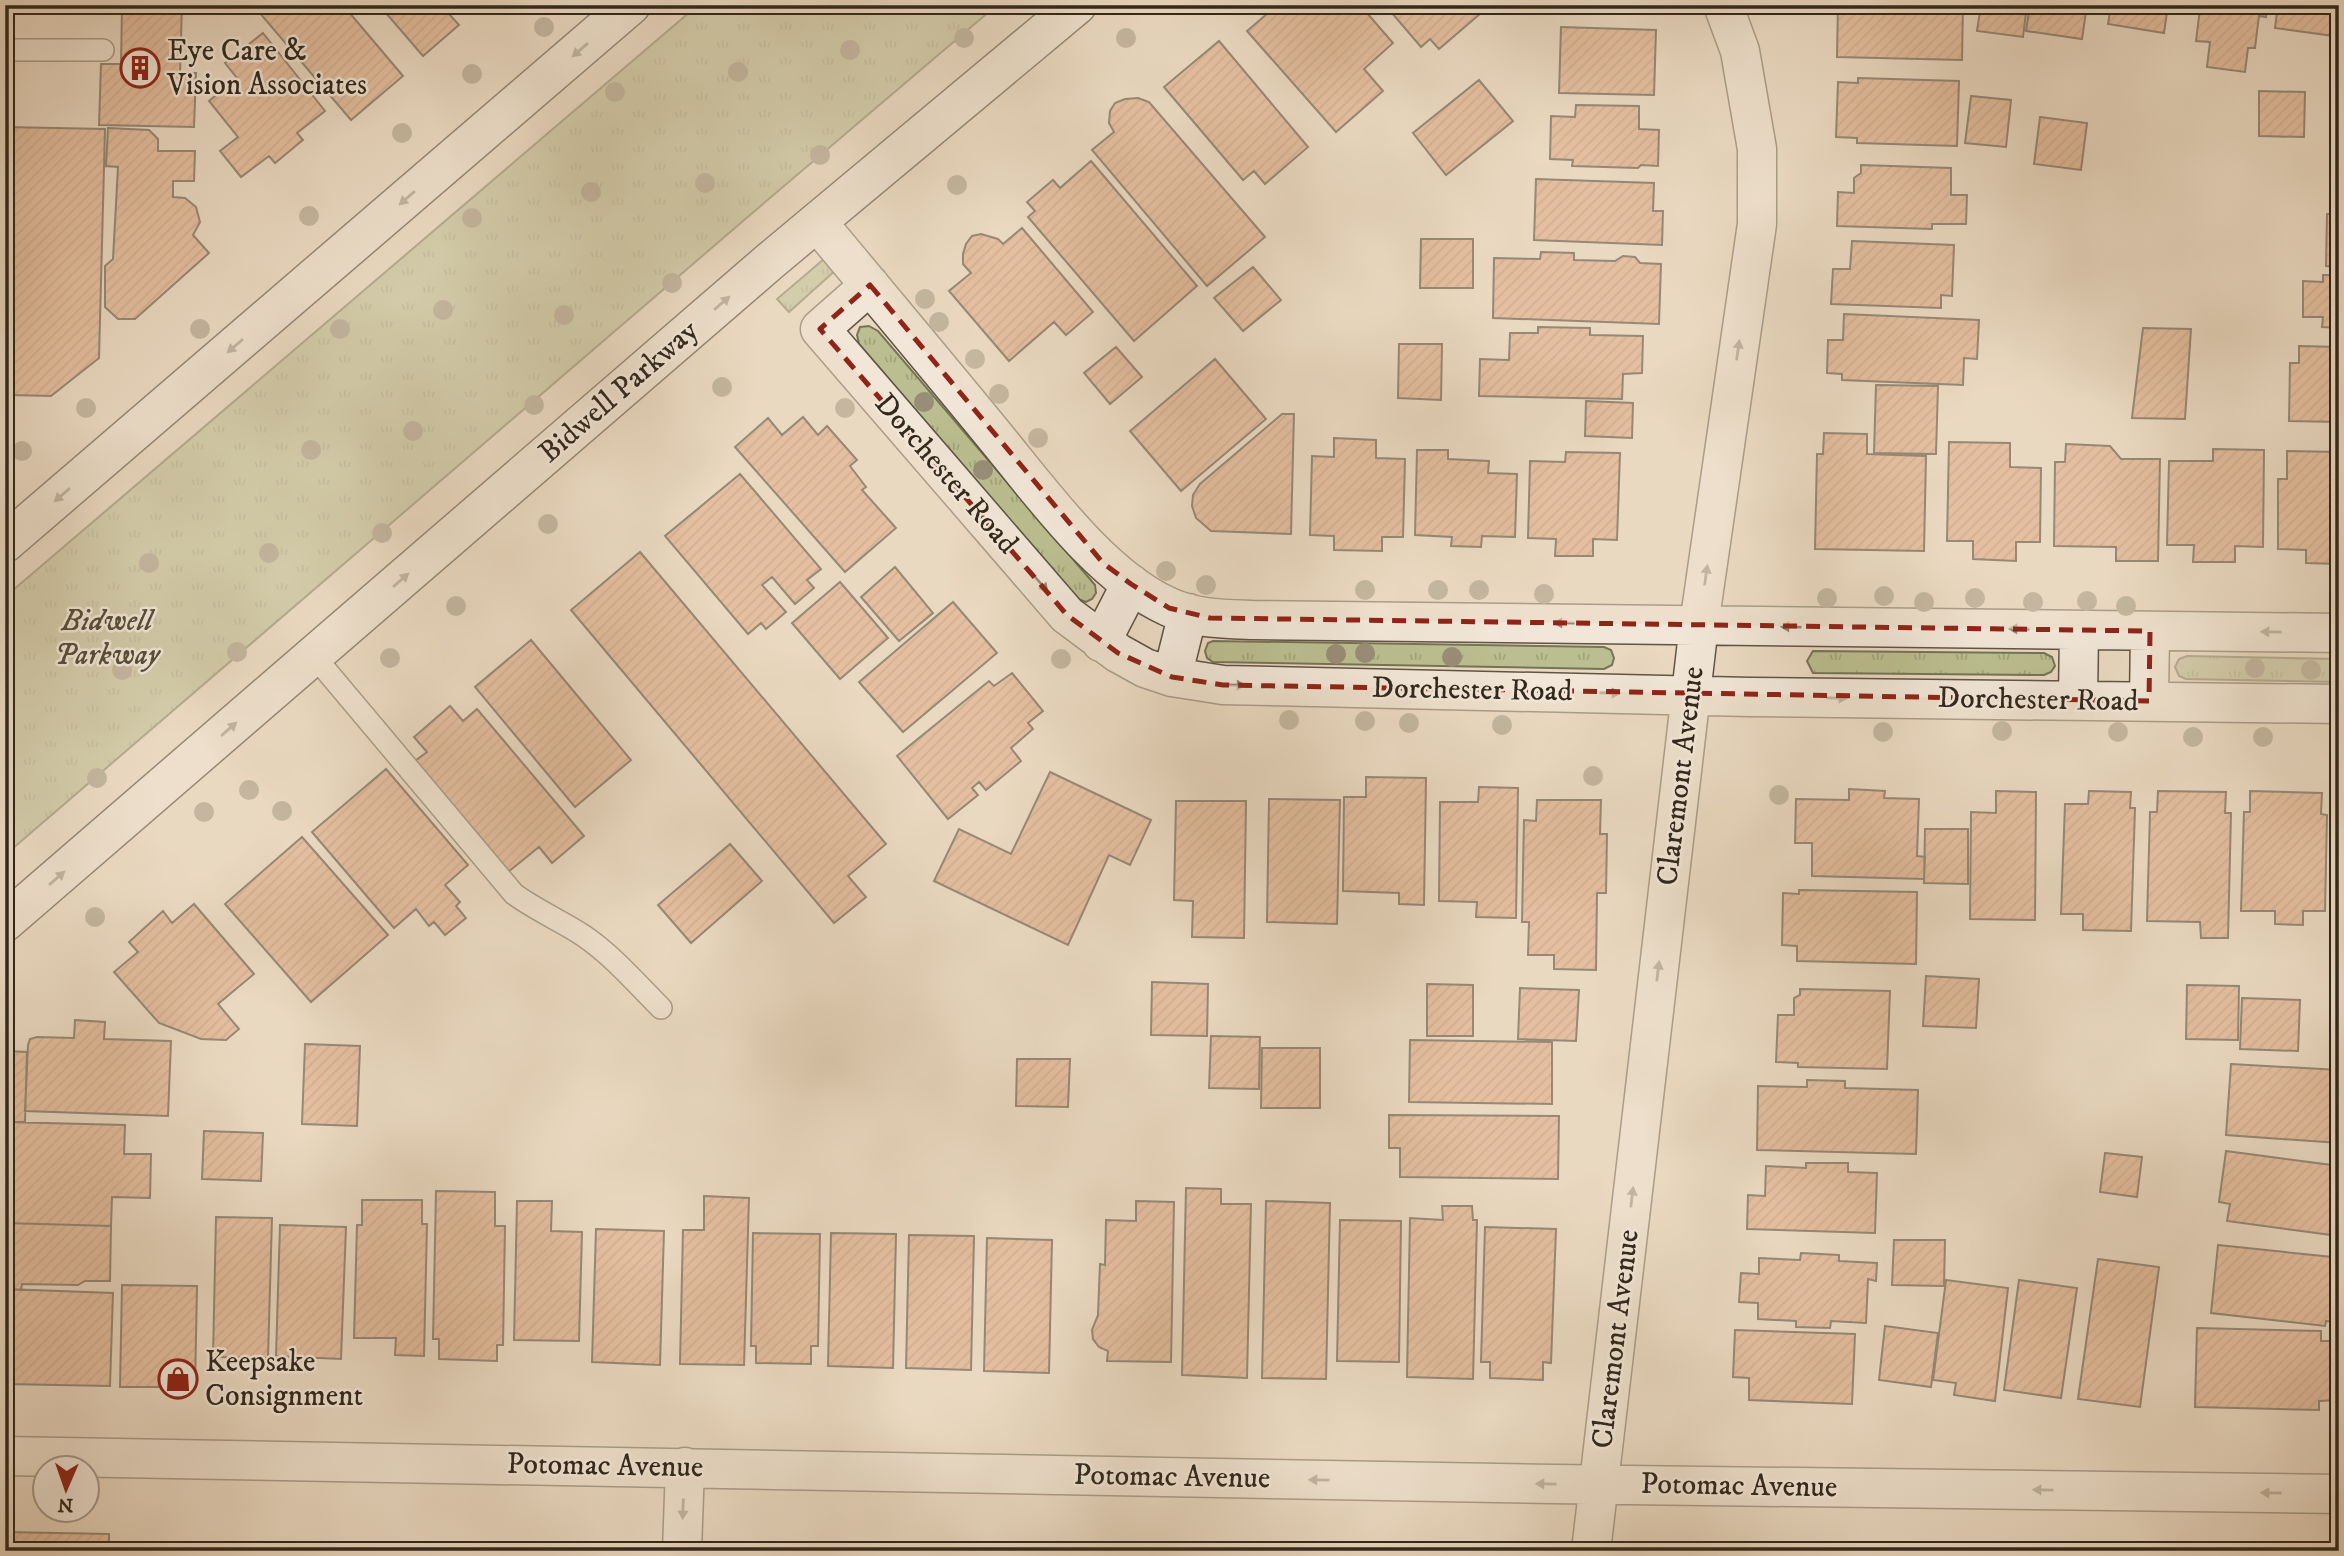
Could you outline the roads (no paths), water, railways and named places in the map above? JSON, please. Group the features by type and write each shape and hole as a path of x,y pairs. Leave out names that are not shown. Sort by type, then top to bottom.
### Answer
{"street":[{"path":"5,543 631,5"},
{"name":"Bidwell Parkway","path":"5,922 817,222 1077,5"},
{"name":"Claremont Avenue","path":"1591,1551 1690,695 1756,224 1757,149 1740,51 1723,5"},
{"name":"Dorchester Road","path":"817,222 1103,563 1169,608 1210,618 1252,620 2339,633"},
{"name":"Dorchester Road","path":"870,285 820,328 1067,615 1101,642 1145,668 1172,677 1223,685 2339,704"},
{"path":"1101,642 1131,584"},
{"path":"1172,677 1188,613"},
{"path":"2078,701 2079,630"},
{"path":"2150,631 2150,701"},
{"name":"Potomac Avenue","path":"5,1456 2339,1494"},
{"path":"682,1551 685,1468"}],"lane":[{"path":"5,50 103,50"},
{"path":"314,656 514,894 593,943 611,957 661,1008"}],"place":[{"name":"Eye Care & Vision Associates","path":"140,68"},
{"name":"Keepsake Consignment","path":"178,1379"}]}
